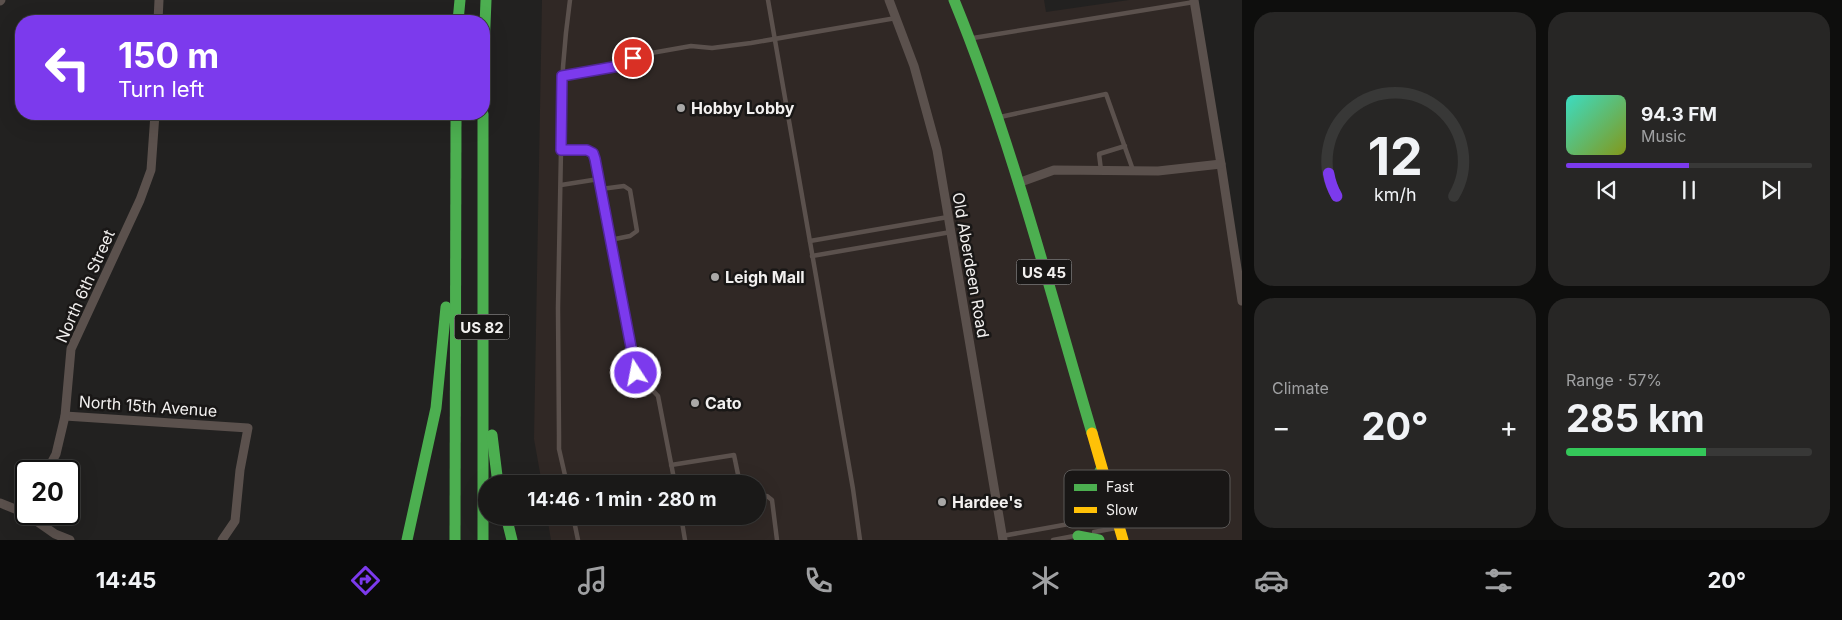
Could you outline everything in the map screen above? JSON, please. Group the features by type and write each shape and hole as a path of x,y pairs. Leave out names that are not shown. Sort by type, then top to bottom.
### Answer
{"highway":[{"path":"456,0 457,15"},
{"path":"458,15 460,0"},
{"path":"485,15 486,0"},
{"name":"US 45","path":"954,0 970,39 1018,183 1102,470"},
{"name":"US 82","path":"455,540 456,120"},
{"name":"US 82","path":"483,120 483,540"},
{"path":"407,540 436,408 441,344 455,227"},
{"path":"482,358 497,475"},
{"path":"1100,470 1101,466"},
{"path":"508,525 512,540"},
{"name":"US 45","path":"1119,528 1123,540"},
{"path":"1078,536 1099,540"}],"street":[{"path":"158,15 159,0"},
{"name":"Old Aberdeen Road","path":"889,0 914,66 937,150 1003,538"},
{"path":"1194,1 1242,301"},
{"name":"North 6th Street","path":"53,460 65,416 71,349 140,200 151,170 155,120"},
{"path":"1018,183 1054,170 1158,171 1221,164"},
{"name":"North 15th Avenue","path":"65,416 248,428 240,470 235,521 223,539"},
{"path":"0,503 15,508"},
{"path":"43,525 55,534 70,540"}],"lane":[{"path":"565,475 559,449 558,308 563,46 570,0"},
{"path":"768,0 853,489 860,540"},
{"path":"970,39 1194,1"},
{"path":"562,76 619,66 640,55 691,46 712,48 896,18"},
{"path":"996,117 1106,94 1133,170"},
{"path":"1101,170 1099,154 1125,146"},
{"path":"561,150 587,150 593,153 636,373 658,396 673,475"},
{"path":"560,185 598,178"},
{"path":"601,189 624,186 630,190 632,198 637,231 630,236 610,240"},
{"path":"810,241 948,217"},
{"path":"812,256 951,232"},
{"path":"671,466 734,455 738,475"},
{"path":"766,496 772,500 777,540"},
{"path":"575,525 578,540"},
{"path":"682,525 685,540"},
{"path":"1003,538 1064,525"},
{"path":"1053,540 1114,528"}],"shaded area":[{"path":"542,0 1044,0 1046,12 1129,0 1193,0 1242,305 1242,540 551,540 548,525 766,525 766,475 540,475 534,439"}],"traffic: fast":[{"path":"459,15 460,0"},
{"path":"485,15 486,0"},
{"path":"954,0 994,106 1092,433"},
{"path":"455,540 456,120"},
{"path":"483,120 483,540"},
{"path":"407,540 436,408 446,307"},
{"path":"492,435 497,475"},
{"path":"508,525 512,540"},
{"path":"1078,536 1099,540"}],"traffic: slow":[{"path":"1092,433 1103,470"},
{"path":"1120,528 1123,540"}],"place":[{"name":"Hobby Lobby","path":"681,108"},
{"name":"Leigh Mall","path":"715,277"},
{"name":"Cato","path":"695,403"},
{"name":"Hardee's","path":"942,502"}],"route":[{"path":"633,58 619,66 562,76 560,120 561,150 587,150 593,153 595,159 636,373"}]}
